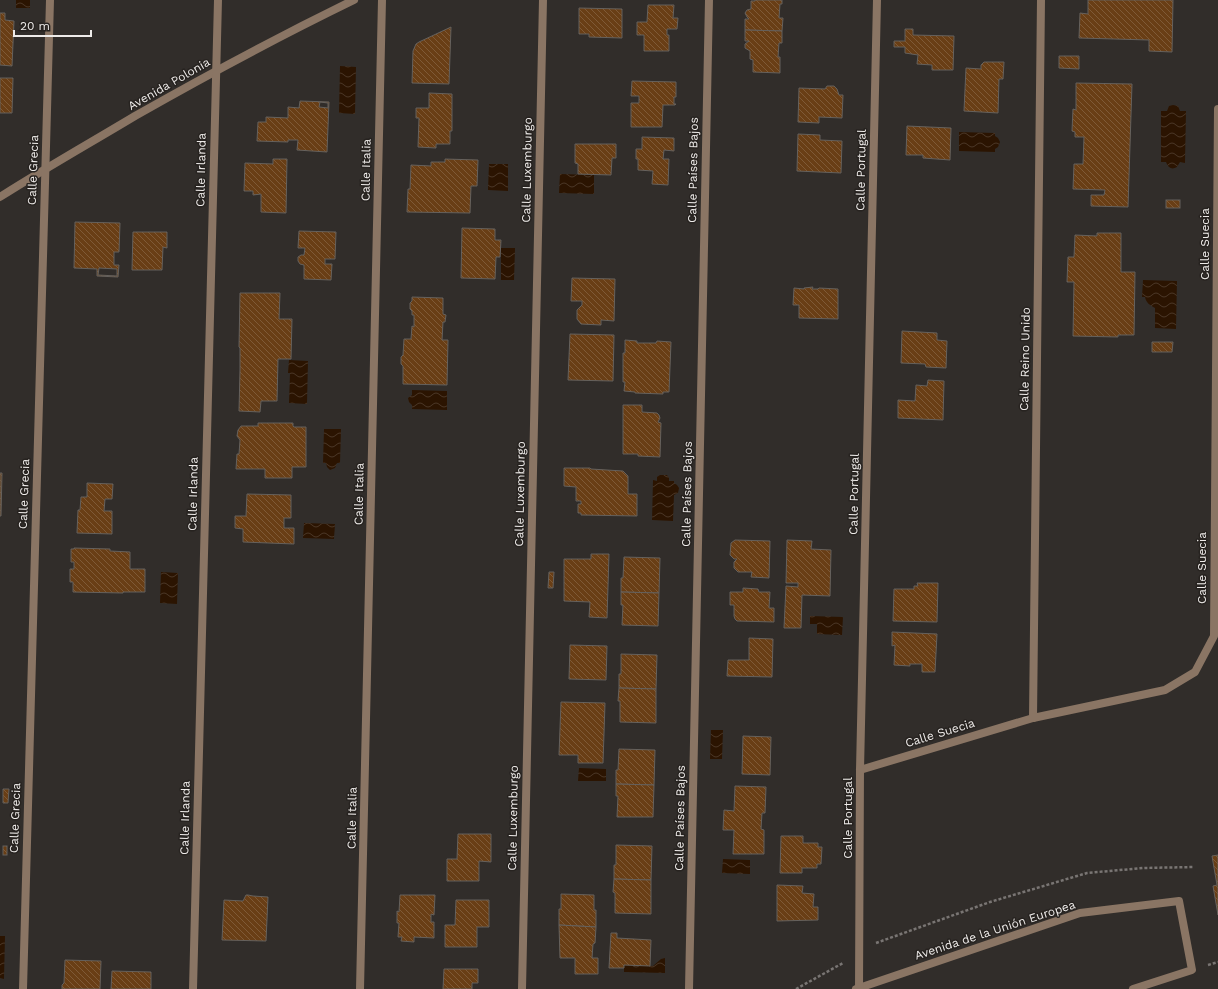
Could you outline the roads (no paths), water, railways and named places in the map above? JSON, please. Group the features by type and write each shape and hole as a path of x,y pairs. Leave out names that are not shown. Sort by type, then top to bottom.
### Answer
{"street":[{"name":"Calle Grecia","path":"23,989 50,0"},
{"name":"Calle Irlanda","path":"193,989 218,0"},
{"name":"Avenida Polonia","path":"0,197 46,168 216,71 354,0"},
{"name":"Calle Italia","path":"360,989 382,0"},
{"name":"Calle Luxemburgo","path":"522,989 543,0"},
{"name":"Calle Países Bajos","path":"689,989 709,0"},
{"name":"Calle Portugal","path":"858,989 860,770 877,0"},
{"name":"Calle Reino Unido","path":"1033,718 1041,0"},
{"name":"Calle Suecia","path":"860,770 1033,718 1165,690 1195,672 1214,636 1218,110"},
{"name":"Avenida de la Unión Europea","path":"858,989 1080,913 1179,901 1192,970 1133,989"}],"water":[{"path":"16,0 30,0 30,8 16,8"},
{"path":"340,66 356,67 355,114 339,113"},
{"path":"1169,106 1178,106 1180,111 1186,111 1185,163 1180,162 1177,167 1172,168 1169,167 1166,162 1161,162 1161,111 1167,111"},
{"path":"959,132 995,133 995,136 1000,142 998,147 995,149 995,152 959,151"},
{"path":"489,164 508,164 508,191 488,190"},
{"path":"560,174 594,175 594,194 559,193"},
{"path":"501,248 515,248 514,280 501,280"},
{"path":"1143,280 1177,281 1176,329 1155,328 1155,308 1147,302 1145,297 1142,297"},
{"path":"289,360 308,361 307,404 289,403"},
{"path":"412,390 447,391 447,410 412,409 412,405 408,398 412,395"},
{"path":"324,429 341,429 340,463 337,463 335,468 330,470 326,463 323,463"},
{"path":"660,475 667,475 669,481 674,481 679,488 678,493 674,495 673,521 652,520 653,480 657,481 657,477"},
{"path":"304,523 335,524 334,539 303,538"},
{"path":"161,572 178,573 177,604 160,603"},
{"path":"810,616 843,617 842,635 817,634 817,624 810,624"},
{"path":"711,730 723,730 722,759 710,759"},
{"path":"579,768 606,769 606,781 578,781"},
{"path":"723,859 750,860 750,874 722,873"},
{"path":"0,936 5,936 4,979 0,978"},
{"path":"665,958 665,973 624,972 624,965 653,966 661,959"}]}
